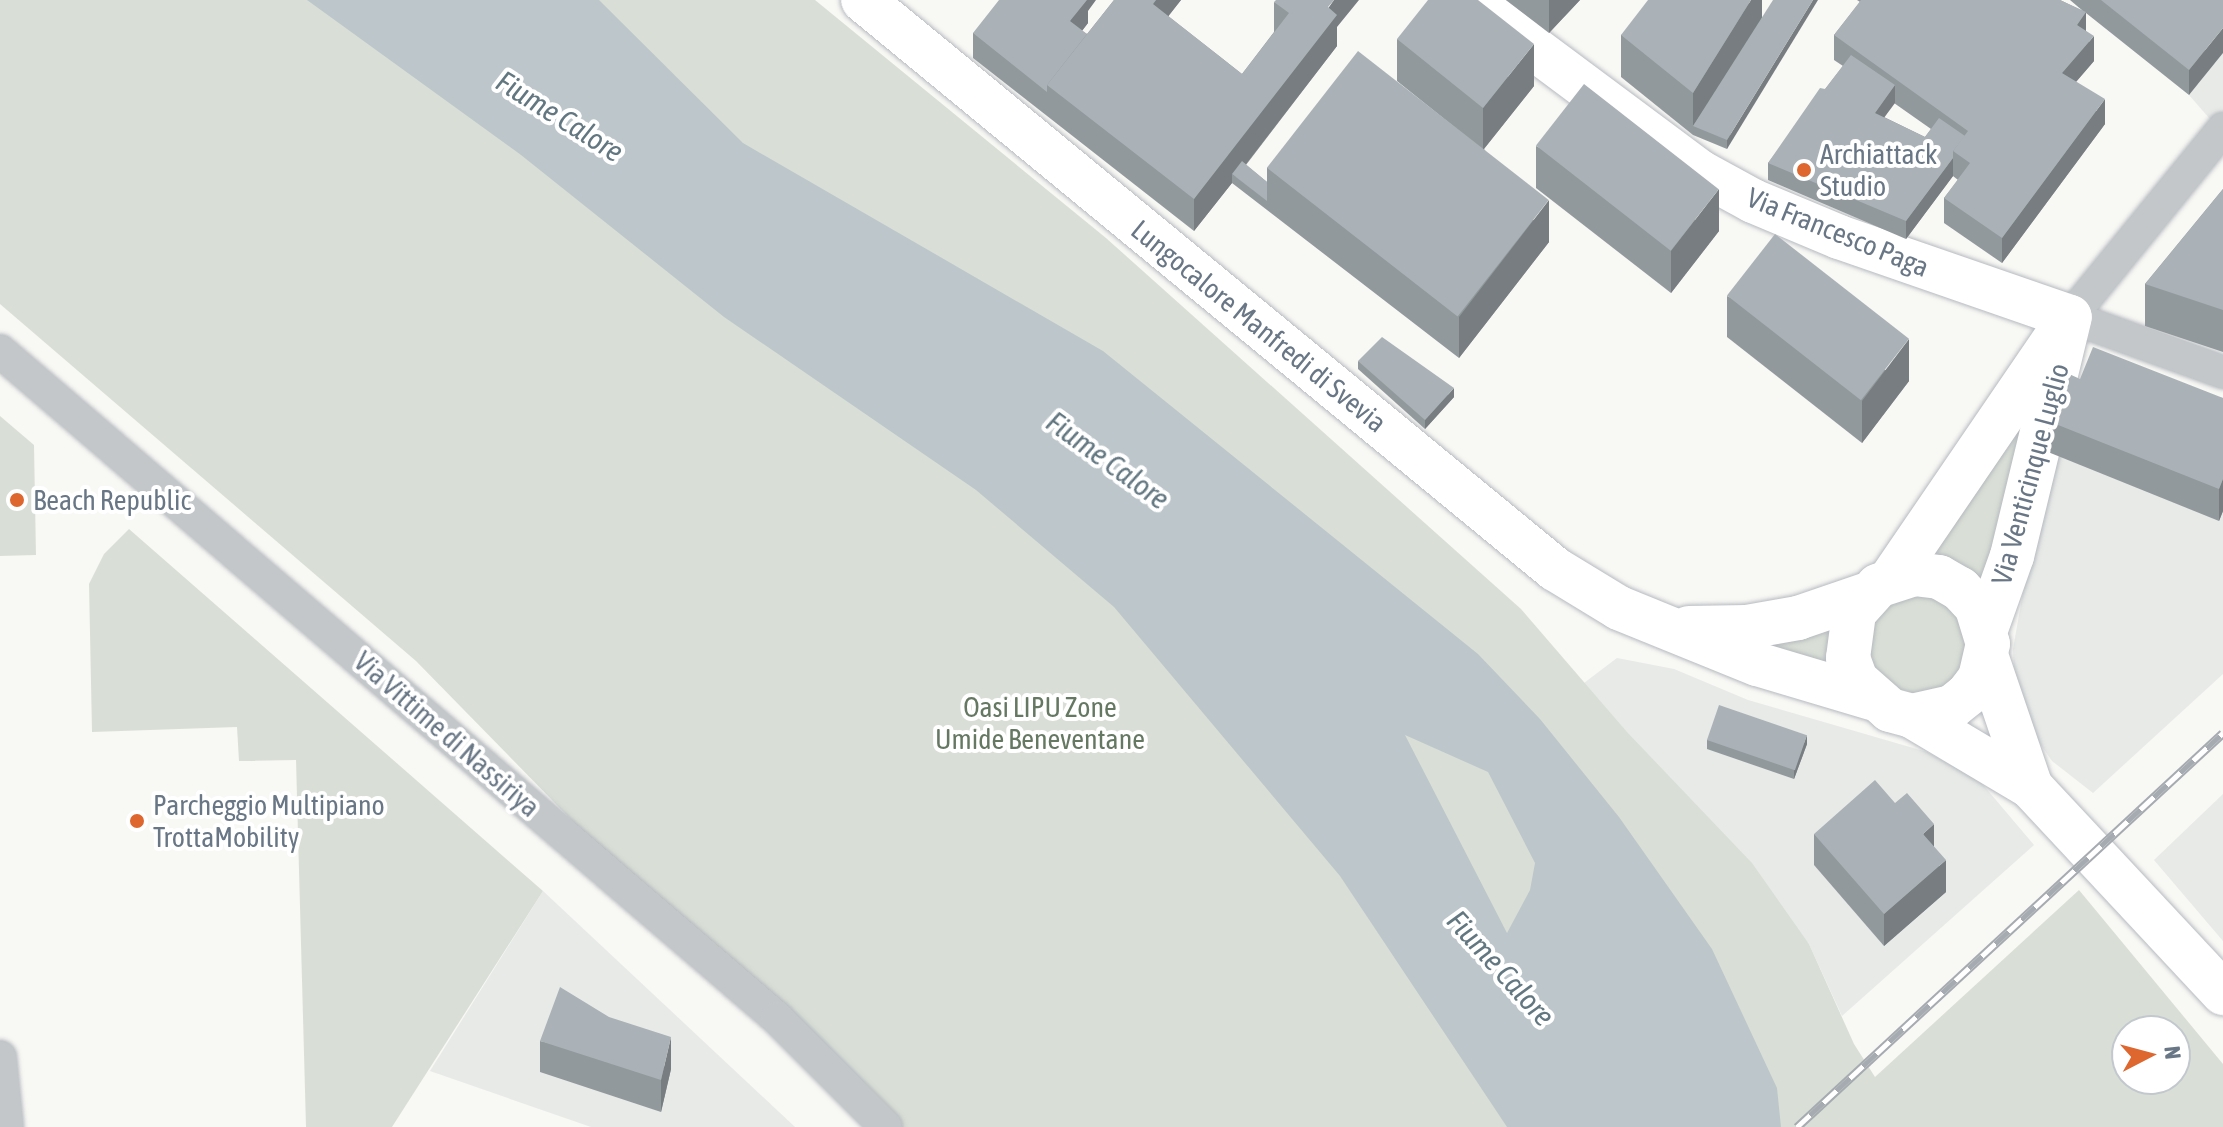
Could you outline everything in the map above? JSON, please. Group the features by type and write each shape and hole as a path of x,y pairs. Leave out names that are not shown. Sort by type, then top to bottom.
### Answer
{"street":[{"name":"Lungocalore Manfredi di Svevia","path":"863,0 1555,569 1619,608 1757,664 1871,698"},
{"name":"Via Francesco Paga","path":"1469,0 1700,172 1753,201 1839,237 2070,317"},
{"name":"Via Venticinque Luglio","path":"1879,587 2070,317 2223,129"},
{"name":"Via Venticinque Luglio","path":"1986,643 2012,556 2070,317"},
{"path":"2070,317 2223,372"},
{"name":"Via Vittime di Nassiriya","path":"0,351 777,1018 886,1127"},
{"path":"2031,787 1969,598 1939,577 1914,574 1879,587 1854,613 1848,658 1871,698 1912,716 2031,787 2223,993"},
{"name":"Lungocalore Manfredi di Svevia","path":"1670,628 1747,627 1798,618 1879,587"},
{"path":"1912,716 1932,714 1960,701 1980,678 1986,643"},
{"path":"0,1057 7,1127"}],"shaded area":[{"path":"2223,53 2223,134 2189,95"},
{"path":"2223,430 2223,674 2093,793 2052,761 2032,732 2015,690 2013,649 2048,452"},
{"path":"1617,658 1674,669 1748,700 1927,752 1979,780 2034,845 1842,1016 1809,944 1584,683"},
{"path":"2223,794 2223,941 2154,860"},
{"path":"543,891 795,1127 591,1127 430,1071"}],"green space":[{"name":"Oasi LIPU Zone Umide Beneventane","path":"0,0 815,0 1106,238 1521,609 1627,732 1752,863 1809,944 1854,1044 1875,1077 2079,890 2182,1015 2111,1015 2111,1095 2191,1095 2191,1025 2223,1064 2223,1127 872,1127 416,661 0,304"},
{"path":"2029,410 1988,586 1925,552"},
{"name":"Beach Republic","path":"0,416 34,445 36,555 0,556"},
{"path":"129,529 543,891 392,1127 306,1127 296,760 239,761 237,727 92,732 89,584 104,554"},
{"path":"1924,588 1964,613 1967,662 1946,686 1913,693 1898,689 1873,668 1867,652 1879,605"},
{"path":"1834,613 1829,634 1834,669 1757,641"}],"water":[{"name":"Fiume Calore","path":"307,0 599,0 743,143 1103,351 1478,654 1540,719 1619,817 1712,949 1777,1088 1781,1127 1507,1127 1340,876 1114,607 976,490 724,317 521,155","holes":["1405,735 1488,772 1535,863 1530,890 1507,933"]}],"building":[{"path":"999,0 1087,0 1070,21 1087,34 1047,85 1047,92 973,33"},
{"path":"1114,0 1156,0 1153,4 1242,74 1289,13 1274,2 1276,0 1334,0 1328,7 1337,15 1194,199 1047,85"},
{"path":"1428,0 1478,0 1534,44 1483,108 1397,39"},
{"path":"1648,0 1751,0 1693,93 1621,35"},
{"path":"1773,0 1813,0 1727,140 1693,126"},
{"path":"1861,0 2060,0 2086,12 2077,25 2094,36 2062,73 2105,99 2002,238 1944,198 1970,163 1953,151 1968,131 1834,35"},
{"path":"2101,0 2223,0 2223,28 2189,70"},
{"path":"1358,51 1549,200 1458,317 1267,168"},
{"path":"1851,55 1895,85 1875,113 1925,137 1939,118 1965,136 1953,151 1953,158 1906,221 1768,163 1820,88 1825,89"},
{"path":"1584,84 1719,189 1671,251 1536,145"},
{"path":"1242,161 1267,182 1267,201 1232,174"},
{"path":"2223,189 2223,310 2145,284"},
{"path":"1775,234 1909,339 1861,400 1727,295"},
{"path":"1382,337 1454,388 1425,420 1358,361"},
{"path":"2093,347 2223,398 2223,479 2219,489 2048,421 2067,373 2080,379"},
{"path":"1719,705 1807,735 1795,770 1707,740"},
{"path":"1875,780 1895,803 1907,793 1934,824 1923,834 1946,860 1884,914 1814,834"},
{"path":"560,987 609,1017 671,1037 661,1080 540,1041"}],"railway":[{"path":"1797,1127 2223,733"}],"place":[{"name":"Archiattack Studio","path":"1804,170"},
{"name":"Beach Republic","path":"17,500"},
{"name":"Parcheggio Multipiano TrottaMobility","path":"137,821"}]}
